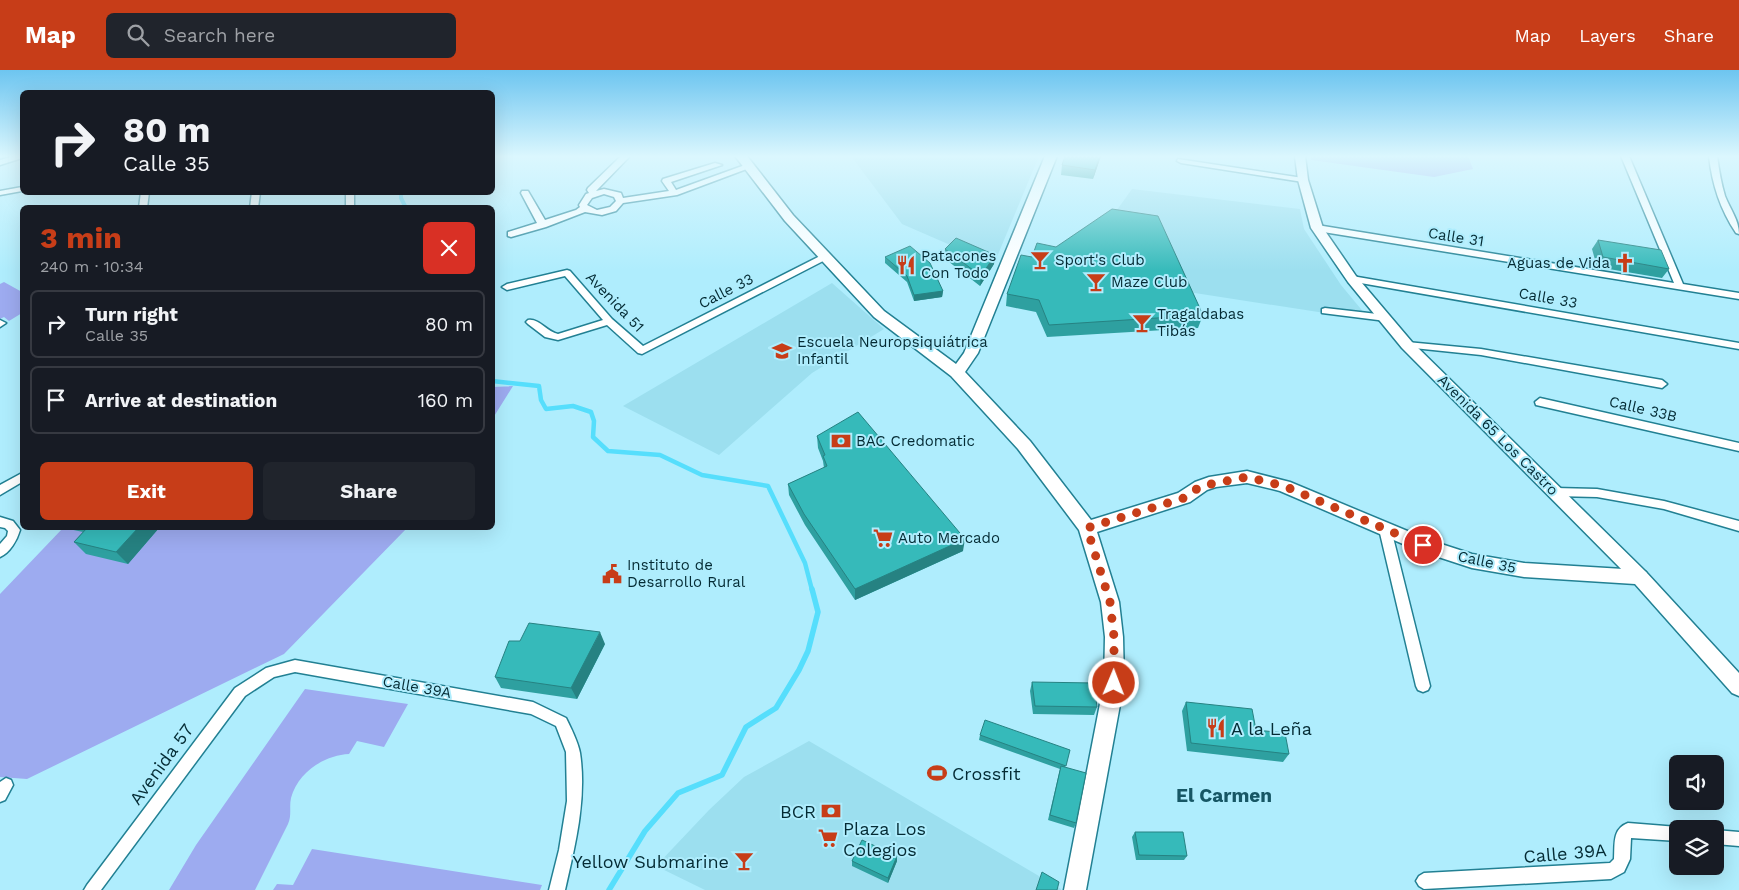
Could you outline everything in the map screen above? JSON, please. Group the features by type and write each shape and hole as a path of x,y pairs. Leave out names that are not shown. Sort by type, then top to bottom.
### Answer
{"main road":[{"path":"771,194 824,257 879,314 956,372 1024,445 1087,528 1110,602 1114,637 1114,683 1075,890"},
{"path":"956,372 964,364 971,352 1035,194"},
{"path":"931,354 952,356 971,352"},
{"name":"Calle 35","path":"1087,528 1184,498 1208,484 1247,477 1284,486 1423,545 1472,561 1524,570 1640,577"},
{"name":"Avenida 65 Los Castro","path":"1640,577 1739,687"}],"street":[{"path":"526,194 542,225"},
{"path":"584,208 583,202 593,194"},
{"path":"615,194 620,201"},
{"path":"584,208 594,212 608,211 614,208 620,201 665,194"},
{"name":"Avenida 65 Los Castro","path":"1307,194 1317,228 1352,279 1407,345 1640,577"},
{"path":"1641,194 1680,287"},
{"path":"1722,194 1739,232"},
{"path":"511,234 579,212 584,208"},
{"name":"Calle 31","path":"1317,228 1739,296"},
{"name":"Calle 33","path":"642,351 824,257"},
{"name":"Avenida 51","path":"507,287 567,273 609,321 642,351"},
{"name":"Calle 33","path":"1352,279 1739,346"},
{"path":"1324,311 1386,318"},
{"path":"532,322 548,336 558,338 609,321"},
{"path":"1407,345 1481,352 1662,384"},
{"name":"Calle 33B","path":"1540,402 1739,447"},
{"path":"0,491 20,478"},
{"path":"1555,492 1598,493 1664,505 1739,526"},
{"path":"0,522 9,524 14,530 12,538 0,552"},
{"path":"1385,529 1423,686"},
{"name":"Calle 39A","path":"271,672 295,666 314,669 533,708 561,722 573,752 574,801 567,850 557,890"},
{"name":"Avenida 57","path":"92,890 240,692 271,672"},
{"name":"Calle 39A","path":"1424,881 1610,871 1619,867 1622,859 1622,836 1628,830 1669,833"},
{"path":"1724,838 1739,839"}],"shaded area":[{"path":"880,194 1023,194 994,264 902,224"},
{"path":"1128,194 1176,194 1300,209 1304,229 1341,285 1370,320 1182,291 1109,221"},
{"path":"4,282 20,291 20,314 9,321 4,317 0,319 0,284"},
{"name":"Escuela Neuropsiquiátrica Infantil","path":"832,283 884,329 812,373 719,455 623,406"},
{"path":"513,386 495,415 495,387"},
{"path":"61,530 405,530 284,654 27,779 0,777 0,594"},
{"path":"305,689 408,704 384,747 357,741 349,754 340,755 322,762 306,773 300,780 291,798 288,824 255,890 169,890 196,845"},
{"name":"Plaza Los Colegios","path":"809,741 1061,890 705,890 656,866 709,810 744,777"},
{"path":"312,849 542,885 540,890 273,890 277,884 293,885"}],"building":[{"name":"Maze Club","path":"1112,209 1158,216 1203,315 1049,325 1039,300 1007,294 1021,255 1032,257 1037,243 1056,247"},
{"path":"956,238 995,255 981,276 945,249"},
{"path":"1598,240 1661,250 1669,269 1603,257"},
{"path":"910,246 930,263 943,291 914,295 907,276 885,257"},
{"name":"Auto Mercado","path":"858,412 965,539 855,589 804,514 788,484 827,466 823,456 825,455 817,436"},
{"path":"85,530 136,530 116,552 74,542"},
{"path":"529,623 600,632 571,688 495,677 509,641 520,641"},
{"path":"1032,682 1094,683 1097,707 1035,706"},
{"name":"A la Leña","path":"1186,702 1252,709 1256,730 1285,733 1289,754 1191,743"},
{"path":"985,720 1070,750 1066,766 980,735"},
{"path":"1061,766 1086,773 1076,823 1050,815"},
{"path":"1135,832 1183,832 1187,856 1139,855"},
{"path":"862,840 897,856 888,878 852,861"},
{"path":"1042,872 1059,882 1057,890 1036,890"}],"waterway":[{"path":"401,195 404,205"},
{"path":"495,381 539,386 541,400 546,409 573,406 591,412 594,421 593,437 608,451 660,455 702,475 768,486 805,563 812,590"},
{"path":"609,890 645,831 678,793 722,775 746,727 776,708 808,651 818,612 812,589"}],"place":[{"name":"Sport's Club","path":"1040,260"},
{"name":"Aguas de Vida","path":"1625,263"},
{"name":"Patacones Con Todo","path":"906,265"},
{"name":"Maze Club","path":"1096,282"},
{"name":"Tragaldabas Tibás","path":"1142,323"},
{"name":"Escuela Neuropsiquiátrica Infantil","path":"782,351"},
{"name":"BAC Credomatic","path":"841,441"},
{"name":"Auto Mercado","path":"883,538"},
{"name":"Instituto de Desarrollo Rural","path":"612,574"},
{"name":"A la Leña","path":"1216,728"},
{"name":"Crossfit","path":"937,773"},
{"name":"BCR","path":"831,811"},
{"name":"Plaza Los Colegios","path":"828,838"},
{"name":"Yellow Submarine","path":"744,861"}],"district":[{"name":"El Carmen","path":"1224,795"}],"route":[{"path":"1114,683 1114,637 1110,602 1087,528 1184,498 1201,486 1216,481 1247,477 1284,486 1423,545"}]}
